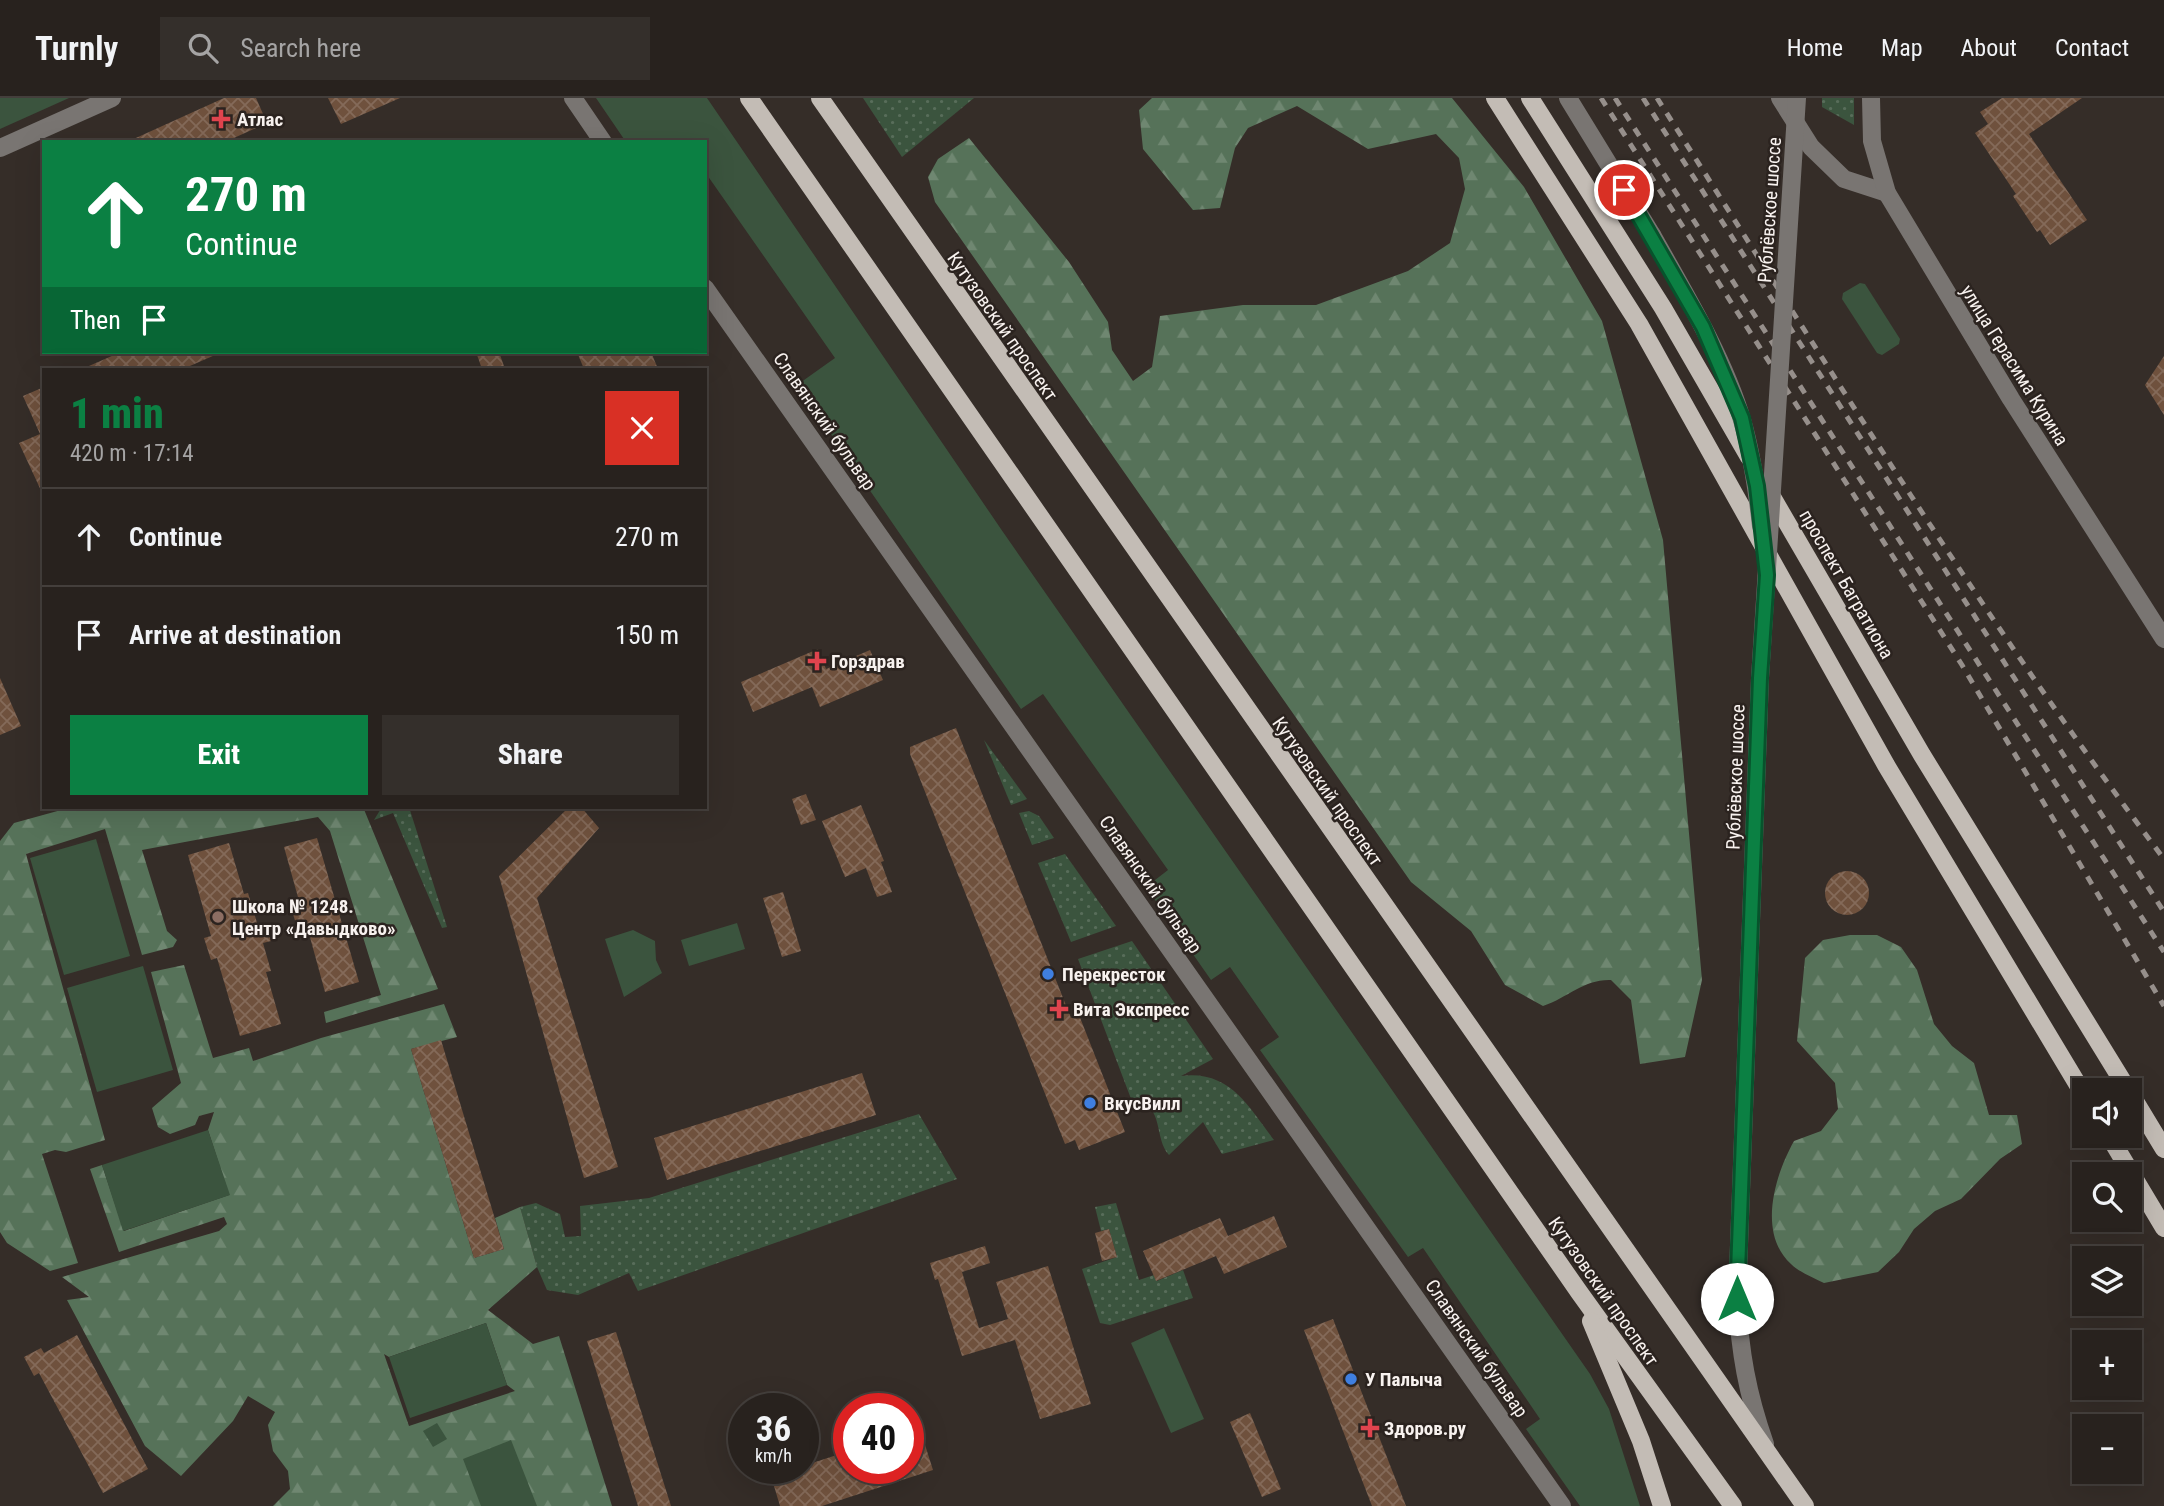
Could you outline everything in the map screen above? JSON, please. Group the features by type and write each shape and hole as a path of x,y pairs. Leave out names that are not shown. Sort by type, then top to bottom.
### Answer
{"main road":[{"name":"Кутузовский проспект","path":"749,98 1579,1292 1733,1506"},
{"name":"Кутузовский проспект","path":"820,98 1805,1506"},
{"path":"1495,98 1639,324 1886,765 2073,1078"},
{"name":"проспект Багратиона","path":"1530,98 1663,308 1922,755 2120,1078"},
{"name":"проспект Багратиона","path":"2142,1113 2164,1149"},
{"path":"2116,1148 2164,1228"},
{"path":"1579,1292 1641,1441 1662,1506"}],"street":[{"path":"0,148 112,98"},
{"path":"573,98 602,140"},
{"path":"1568,98 1652,235 1703,327 1742,418 1757,486 1767,575"},
{"path":"1780,98 1811,147 1844,179 1887,193"},
{"name":"Рублёвское шоссе","path":"1768,1454 1744,1376 1737,1299 1760,678 1797,98"},
{"name":"улица Герасима Курина","path":"1871,98 1872,141 1887,193 2011,398 2164,639"},
{"name":"Славянский бульвар","path":"707,291 1562,1506"}],"green space":[{"path":"0,98 69,98 0,129"},
{"path":"596,98 707,98 1003,532 1590,1374 1609,1409 1640,1506 1580,1506 1526,1429 1540,1419 1423,1248 1408,1257 1260,1050 1279,1037 1230,967 1211,980 1146,887 1168,870 1043,694 1021,709 797,385 835,358 707,175 707,140 625,140"},
{"path":"863,98 974,98 902,157"},
{"path":"1152,98 1452,98 1524,187 1602,321 1663,540 1702,980 1685,1057 1640,1064 1631,1000 1611,980 1584,985 1543,1006 1505,985 1471,931 1411,882 935,202 928,177 938,159 969,138 1069,262 1108,322 1112,350 1133,381 1152,367 1160,316 1243,305 1316,305 1408,271 1450,243 1465,189 1459,158 1436,134 1368,149 1297,106 1248,128 1235,148 1220,208 1193,210 1143,149 1139,110"},
{"path":"1822,98 1854,98 1854,125 1822,107"},
{"path":"1860,283 1865,284 1900,339 1899,344 1882,355 1877,353 1842,299 1843,293"},
{"path":"984,740 1027,799 1011,805"},
{"path":"65,809 364,809 438,989 326,1023 324,1012 381,995 330,831 318,817 142,850 167,931 177,940 173,947 142,955 105,829 26,854 105,1140 66,1152 55,1150 42,1154 78,1263 50,1271 7,1243 0,1232 0,841 14,823"},
{"path":"381,809 410,809 447,927 442,928 393,813 374,820"},
{"path":"1029,811 1039,816 1054,838 1032,845 1019,813"},
{"path":"96,839 130,956 64,975 30,858"},
{"path":"1065,854 1116,926 1071,942 1038,863"},
{"path":"737,923 745,949 689,966 681,940"},
{"path":"633,930 655,941 656,960 662,973 624,997 605,939"},
{"path":"1850,935 1877,935 1901,947 1917,970 1934,1024 1952,1046 1974,1063 1989,1115 2017,1115 2022,1144 2000,1159 1961,1199 1935,1211 1914,1229 1899,1252 1878,1272 1824,1283 1794,1267 1781,1251 1774,1236 1773,1204 1781,1170 1794,1141 1821,1131 1838,1109 1835,1083 1797,1041 1805,958 1823,940"},
{"path":"1132,941 1213,1059 1181,1076 1213,1079 1225,1085 1246,1103 1274,1140 1222,1154 1203,1122 1169,1155 1164,1148 1150,1108 1133,1104 1078,959"},
{"path":"184,965 213,1058 249,1048 253,1061 321,1038 444,1004 457,1037 411,1049 474,1258 504,1249 495,1218 520,1207 537,1267 488,1310 533,1344 559,1336 612,1506 273,1506 290,1489 288,1471 273,1451 268,1425 275,1412 248,1396 233,1421 181,1476 145,1446 67,1300 89,1297 62,1277 219,1231 227,1224 224,1217 119,1252 90,1169 102,1165 124,1231 229,1195 208,1130 214,1112 199,1116 195,1125 170,1134 158,1127 152,1108 181,1083 151,972","holes":["486,1323 507,1385 515,1391 409,1426 384,1354 389,1357"]},
{"path":"143,966 173,1070 97,1092 67,988"},
{"path":"919,1114 957,1179 638,1291 629,1273 578,1295 547,1290 537,1267 520,1207 536,1203 560,1214 565,1237 581,1236 580,1206 649,1198"},
{"path":"208,1130 230,1195 123,1231 102,1165"},
{"path":"1116,1203 1139,1280 1154,1275 1157,1281 1183,1270 1193,1298 1110,1325 1100,1323 1082,1269 1117,1257 1109,1229 1101,1231 1095,1207"},
{"path":"486,1323 507,1385 410,1418 389,1357"},
{"path":"1164,1328 1204,1419 1171,1433 1131,1343"},
{"path":"437,1423 447,1439 433,1447 423,1431"},
{"path":"511,1440 537,1506 481,1506 463,1459"}],"building":[{"name":"Атлас","path":"224,98 256,98 267,123 229,140 131,140"},
{"path":"328,98 400,98 341,124"},
{"path":"2002,98 2082,98 2029,134 2087,220 2050,245 2040,230 2037,232 2013,196 2016,194 1975,133 1988,124 1980,112"},
{"path":"116,354 217,354 185,368 84,368"},
{"path":"477,354 500,354 505,368 482,368"},
{"path":"578,354 652,354 658,368 584,368"},
{"path":"2164,356 2164,415 2145,385"},
{"path":"42,388 42,493 19,443 40,434 23,396"},
{"path":"818,649 826,669 870,650 883,680 820,707 812,687 753,712 741,682"},
{"path":"0,678 21,726 0,735"},
{"path":"956,728 1071,1018 1079,1015 1125,1132 1079,1150 1075,1140 1065,1144 910,754 910,747"},
{"path":"806,794 816,820 801,825 792,799"},
{"path":"861,805 884,861 881,862 892,892 877,897 866,868 845,877 822,821"},
{"path":"567,809 583,809 599,828 537,898 618,1167 584,1178 499,876"},
{"path":"317,838 359,982 325,992 308,930 299,933 292,911 301,908 284,847"},
{"path":"229,843 244,894 248,893 258,926 266,924 271,941 263,943 271,971 266,972 281,1024 240,1036 217,958 211,960 204,938 211,936 188,855"},
{"path":"1847,871 1863,877 1869,893 1863,909 1847,915 1831,909 1825,893 1831,877"},
{"path":"783,892 801,951 782,957 763,898"},
{"path":"441,1040 504,1249 474,1258 411,1049"},
{"path":"862,1073 876,1115 667,1180 654,1138"},
{"path":"1274,1216 1287,1247 1224,1274 1216,1256 1156,1281 1143,1251 1220,1218 1228,1236"},
{"path":"1109,1229 1117,1257 1102,1261 1095,1233"},
{"path":"985,1246 990,1263 962,1272 979,1328 1008,1319 996,1282 1048,1266 1091,1404 1040,1419 1015,1340 962,1356 938,1279 935,1280 930,1263"},
{"path":"1333,1319 1406,1506 1372,1506 1304,1330"},
{"path":"616,1332 671,1506 638,1506 587,1341"},
{"path":"77,1335 148,1469 103,1493 39,1373 34,1376 24,1357 41,1348 44,1353"},
{"path":"1250,1413 1281,1489 1262,1497 1230,1422"},
{"path":"924,1442 933,1470 924,1473"},
{"path":"833,1456 833,1484 890,1484 822,1506 780,1506 773,1484 819,1484 819,1461"}],"railway":[{"path":"1601,98 1962,665 2164,1006"},
{"path":"1615,98 2164,952"},
{"path":"1643,98 2164,912"},
{"path":"1657,98 1966,579 2096,767 2164,859"}],"place":[{"name":"Атлас","path":"221,119"},
{"name":"Горздрав","path":"817,661"},
{"name":"Школа № 1248. Центр «Давыдково»","path":"218,917"},
{"name":"Перекресток","path":"1048,974"},
{"name":"Вита Экспресс","path":"1059,1009"},
{"name":"ВкусВилл","path":"1090,1103"},
{"name":"У Палыча","path":"1351,1379"},
{"name":"Здоров.ру","path":"1370,1428"}],"route":[{"path":"1624,190 1703,327 1742,418 1757,486 1767,575 1760,678 1737,1299"}]}
